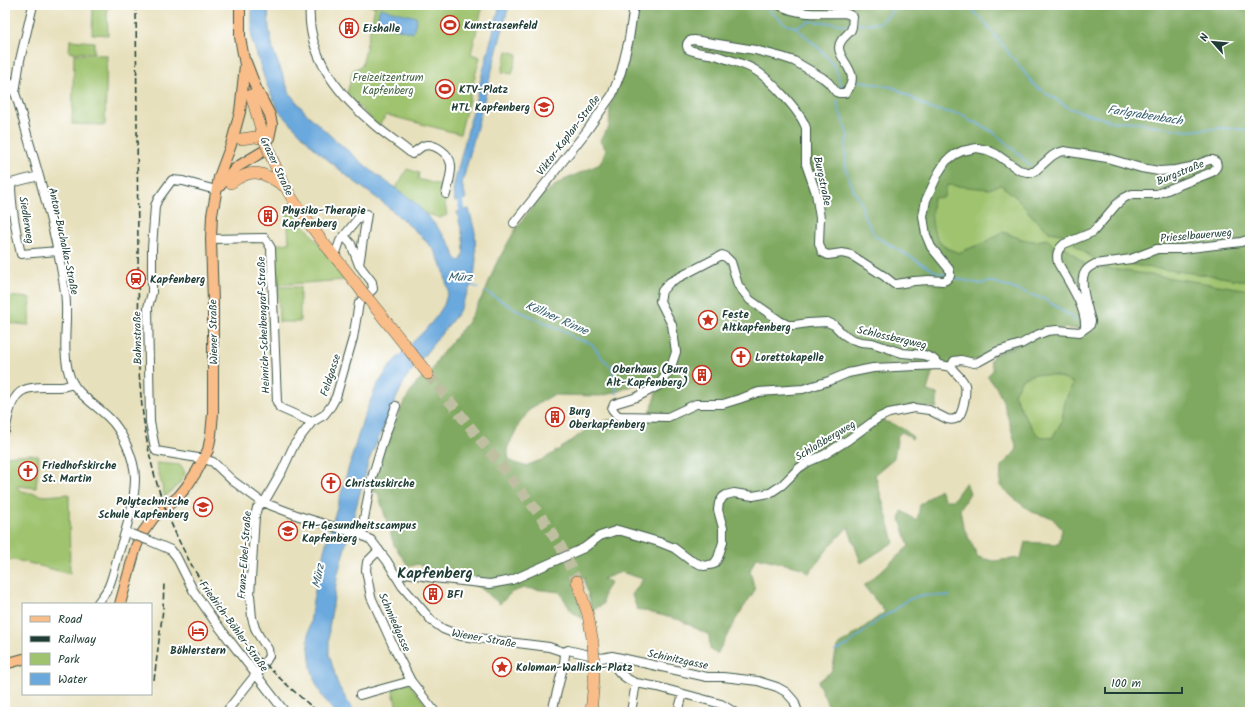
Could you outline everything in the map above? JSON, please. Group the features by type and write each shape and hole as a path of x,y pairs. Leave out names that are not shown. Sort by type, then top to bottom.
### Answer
{"highway":[{"name":"Grazer Straße","path":"251,95 267,139 266,153 276,175 336,259 428,374"},
{"path":"241,139 255,137 267,139"},
{"path":"231,183 238,178 253,173 276,175"},
{"path":"577,580 588,614 593,643 594,680 591,712"}],"main road":[{"path":"240,5 240,37 244,60 270,115 272,124 267,139"},
{"path":"216,190 240,112 244,60"},
{"name":"Grazer Straße","path":"244,60 251,95"},
{"path":"231,145 241,139"},
{"path":"216,190 236,167 266,153"},
{"path":"214,203 231,183"},
{"name":"Wiener Straße","path":"120,603 136,547 141,535 154,517 179,496 193,479 208,450 213,413 213,303 211,239 212,215 216,190"},
{"path":"5,664 22,659"}],"street":[{"path":"15,93 20,60 33,5"},
{"path":"310,5 310,28 314,45 322,64 336,85 353,106 412,154 422,146 428,145 435,147 445,154 452,166 446,194"},
{"name":"Viktor-Kaplan-Straße","path":"514,223 586,132 612,95 629,40 634,5"},
{"name":"Burgstraße","path":"779,5 787,10 802,13 850,15 852,18 852,25 850,31 844,36 840,43 839,49 845,63 850,69 850,85 845,93 839,94 823,78 799,64 770,53 694,40 691,40 686,44 688,49 719,56 756,70 764,76 790,104 805,124 806,128 806,164 816,193 820,218 819,243 822,252 828,255 842,253 851,255 884,276 892,283 898,284 914,281 944,281 950,276 948,266 931,247 926,235 923,216 926,200 939,172 946,161 962,151 977,148 987,150 996,154 1019,170 1027,172 1034,172 1052,156 1064,151 1107,158 1141,168 1159,171 1191,167 1209,160 1216,162 1216,168 1212,172 1157,194 1132,194 1124,198 1093,232 1060,247 1057,252 1058,263 1082,308 1086,321 1085,328"},
{"name":"Anton-Buchalka-Straße","path":"5,74 15,93 39,176 58,251 66,294 65,360 68,372 72,383 116,426 134,467 135,477 128,532 111,580 105,593 98,603"},
{"name":"Siedlerweg","path":"39,176 11,183 15,224 21,254 58,251"},
{"name":"Bahnstraße","path":"204,459 156,451 150,422 148,307 152,293 154,210 158,199 172,180 183,181 216,190"},
{"path":"336,259 342,238 360,216 368,214 359,265"},
{"name":"Heinrich-Scheibengraf-Straße","path":"211,239 265,238 271,248 277,402 280,408 312,422"},
{"path":"323,241 342,238"},
{"name":"Feldgasse","path":"262,502 266,499 282,471 294,445 312,422 324,415 336,397 353,338 359,303 373,289 372,282 359,265 351,244 342,238"},
{"name":"Prieselbauerweg","path":"1085,328 1090,326 1091,321 1084,291 1083,278 1085,271 1090,266 1131,259 1158,249 1182,249 1241,242 1250,239"},
{"name":"Schlossbergweg","path":"940,365 932,358 924,355 902,353 872,343 851,339 843,334 834,324 827,322 788,325 780,321 750,300 738,285 731,262 722,255 670,282 662,291 660,301 672,325 676,352 670,370 658,386 637,397 614,404 612,409 617,415 620,416 668,417 696,404 723,404 758,392 803,389 848,373 873,368 940,365 951,367"},
{"path":"951,367 954,361 961,360 974,363 978,362 998,351 1021,344 1047,331 1057,330 1080,332 1085,328"},
{"name":"Schloßbergweg","path":"397,578 407,573 434,578 490,584 512,580 584,548 600,536 618,530 674,548 690,560 704,566 714,564 718,558 723,542 723,528 718,510 722,497 734,493 753,496 770,494 782,485 798,468 824,455 878,418 889,413 914,408 929,410 947,420 956,419 962,412 966,389 962,380 951,367"},
{"path":"5,431 13,402 17,395 23,390 36,387 66,387 72,383"},
{"path":"204,459 215,464 233,482 262,502 357,534 384,438 396,406"},
{"name":"Franz-Eibel-Straße","path":"226,712 256,675 269,656 268,649 255,628 252,618 250,595 255,516 257,508 262,502"},
{"name":"Friedrich-Böhler-Straße","path":"128,532 171,550 176,556 194,590 226,637 285,712"},
{"name":"Wiener Straße","path":"357,534 371,540 402,586 432,621 443,629 476,638 549,647 564,652"},
{"name":"Schmiedgasse","path":"379,550 367,562 366,570 371,597 411,682"},
{"name":"Schinitzgasse","path":"564,652 568,650 602,658 612,656 707,678 722,677 758,681 777,687 786,692 794,702 798,712"},
{"path":"552,712 564,663 564,652"},
{"path":"612,656 612,661 623,676 628,680 721,704 734,712"},
{"path":"360,695 411,682 435,712"},
{"path":"631,712 636,683"},
{"path":"678,712 683,694"}],"green space":[{"path":"93,5 107,5 108,35 92,34"},
{"name":"Freizeitzentrum Kapfenberg","path":"369,5 483,5 471,54 480,57 460,134 387,115 378,126 347,94 353,70 362,66 375,7"},
{"path":"637,5 1250,5 1250,282 1098,260 1091,257 1074,244 1079,237 1049,232 1031,215 1017,198 1001,185 989,189 947,185 944,197 933,198 932,210 933,228 937,239 944,247 958,253 986,242 1002,232 1029,241 1047,239 1053,245 1054,253 1065,247 1087,266 1081,329 1065,328 980,359 948,365 940,364 932,373 927,391 937,394 937,408 915,406 884,413 883,421 900,427 913,437 912,439 902,432 898,435 894,458 875,474 894,542 861,563 848,527 830,546 808,574 802,568 756,557 750,571 755,590 736,619 717,654 710,650 709,635 680,620 637,609 632,595 643,579 621,572 603,579 611,582 604,593 603,604 592,611 584,577 582,576 582,579 573,583 583,619 571,611 560,592 524,588 512,592 500,604 479,587 417,564 409,567 394,545 378,493 372,491 381,457 403,404 417,382 433,369 439,357 467,323 486,290 495,266 515,230 541,195 564,180 600,164 606,150 600,140 609,127 610,106 623,74","holes":["654,378 656,384 655,399 645,420 607,420 587,429 544,459 525,466 514,463 509,459 507,449 519,424 531,408 553,395 600,396 613,393"]},
{"path":"70,40 94,42 94,53 69,52"},
{"path":"507,51 518,54 512,74 502,72"},
{"path":"74,54 107,55 105,125 72,124"},
{"path":"407,169 419,173 418,179 443,186 445,189 447,215 440,218 427,215 413,201 396,188"},
{"path":"947,185 989,188 1001,185 1017,198 1031,215 1049,232 1079,237 1074,244 1091,257 1145,267 1250,282 1250,290 1091,267 1087,266 1065,247 1054,254 1047,239 1029,241 1003,232 986,242 958,253 942,245 932,228 931,213 933,198"},
{"path":"292,209 347,280 276,285 273,245 289,243 287,212"},
{"path":"1091,267 1106,268 1250,290 1250,712 831,712 818,682 832,671 837,647 885,612 864,586 909,546 900,519 902,511 917,521 920,505 940,489 945,500 953,500 966,482 970,493 960,509 963,526 978,557 993,561 1021,558 1025,542 1059,544 1062,529 1052,518 1032,512 1000,486 1001,466 1017,449 1003,401 996,387 987,376 993,370 990,361 993,356 1047,333 1082,333 1084,278","holes":["1034,374 1056,376 1073,383 1065,401 1062,421 1052,438 1038,436 1025,417 1014,394 1021,380"]},
{"path":"278,287 300,287 300,322 279,322"},
{"path":"5,296 31,298 29,325 5,323"},
{"path":"1034,374 1056,376 1074,383 1065,401 1062,421 1052,438 1038,436 1025,417 1014,394 1021,380"},
{"path":"31,454 39,456 36,488 18,486 17,488 22,491 45,496 69,494 70,574 25,562 5,559 5,456"},
{"path":"156,463 181,465 185,473 179,484 165,497"},
{"path":"408,682 432,712 424,712 420,707 414,712 398,712 392,687"}],"water":[{"path":"252,5 268,5 269,28 273,50 290,94 306,113 373,172 413,201 433,222 448,241 455,257 459,261 462,259 464,248 457,212 469,209 475,232 476,260 474,279 458,313 406,378 396,399 369,460 338,573 329,628 329,654 338,685 355,712 334,712 322,696 315,681 311,667 308,640 313,600 324,551 363,419 376,387 393,362 437,316 444,305 448,291 444,271 434,250 420,235 386,205 316,150 279,111 266,83 252,40"},
{"path":"500,5 509,5 462,184 466,199 455,202 453,192 454,184"},
{"path":"380,8 417,17 413,33 376,23"}],"waterway":[{"name":"Farlgrabenbach","path":"762,5 787,25 796,27 809,21 850,25"},
{"name":"Farlgrabenbach","path":"856,24 879,23 886,18 897,5"},
{"name":"Farlgrabenbach","path":"963,5 972,10 982,19 1035,86 1069,108 1114,122 1127,121 1187,131 1222,128 1250,130"},
{"path":"795,27 819,48 830,61 837,73 841,88 847,84"},
{"path":"856,80 895,88 931,109 964,115 971,122 975,122 993,132 1019,154 1030,166"},
{"path":"838,100 837,104 848,136 845,146 846,170 854,191 861,202 864,216 875,236 936,272 946,275"},
{"name":"Mürz","path":"459,194 463,217"},
{"path":"953,278 981,284 994,282 1044,299 1072,317 1075,322"},
{"name":"Köllner Rinne","path":"471,285 478,288"},
{"name":"Köllner Rinne","path":"486,292 519,311 566,332 574,338 591,343 602,358 612,367 617,394"},
{"path":"835,651 848,645 882,617 894,611 905,601 921,595 950,596"}],"tunnel":[{"path":"428,374 540,515 561,547 577,581"}],"railway":[{"path":"136,5 139,371 143,416 151,461 158,488 168,515 179,540 206,589 239,635 258,656 279,678 318,712"},
{"path":"154,680 163,609 164,583"}],"place":[{"name":"Kunstrasenfeld","path":"450,25"},
{"name":"Eishalle","path":"349,28"},
{"name":"KTV-Platz","path":"445,89"},
{"name":"HTL Kapfenberg","path":"544,107"},
{"name":"Physiko-Therapie Kapfenberg","path":"268,216"},
{"name":"Kapfenberg","path":"136,279"},
{"name":"Feste Altkapfenberg","path":"708,320"},
{"name":"Lorettokapelle","path":"741,357"},
{"name":"Oberhaus (Burg Alt-Kapfenberg)","path":"702,375"},
{"name":"Burg Oberkapfenberg","path":"555,417"},
{"name":"Friedhofskirche St. Martin","path":"28,471"},
{"name":"Christuskirche","path":"331,483"},
{"name":"Polytechnische Schule Kapfenberg","path":"203,507"},
{"name":"FH-Gesundheitscampus Kapfenberg","path":"288,531"},
{"name":"BFI","path":"433,594"},
{"name":"Böhlerstern","path":"198,631"},
{"name":"Koloman-Wallisch-Platz","path":"502,667"}],"district":[{"name":"Kapfenberg","path":"435,573"}]}
